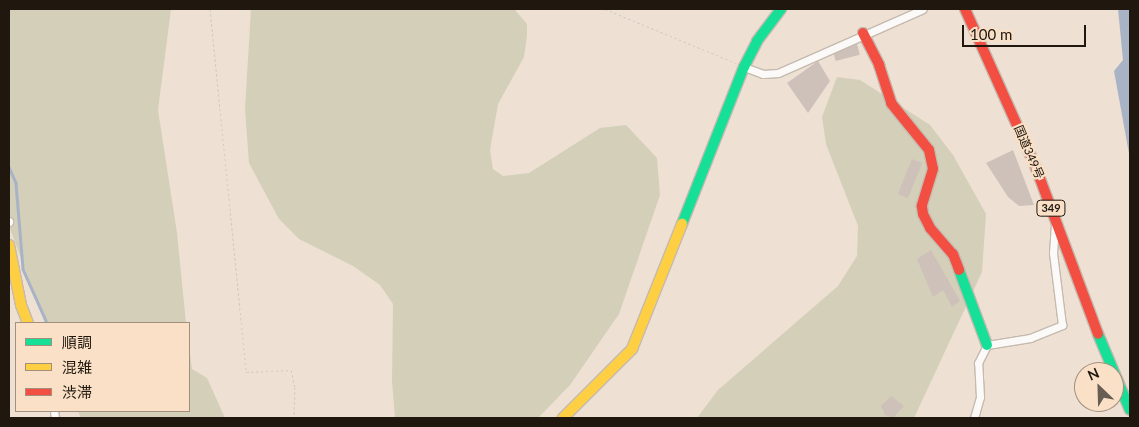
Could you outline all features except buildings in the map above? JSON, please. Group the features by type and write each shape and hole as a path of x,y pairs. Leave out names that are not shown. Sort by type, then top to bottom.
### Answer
{"main road":[{"name":"国道349号","path":"965,9 1036,168 1130,410"},
{"path":"563,418 632,349 744,67 757,41 777,10"},
{"path":"863,33 879,65 891,104 929,150 933,169 922,206 923,214 930,228 953,254 987,345"},
{"path":"9,245 28,322"}],"street":[{"path":"744,67 770,75 863,33 923,9"},
{"path":"974,418 980,397 978,363 987,345 1030,338 1062,325 1052,253 1053,229 1056,223"}],"path":[{"path":"210,9 246,372 291,370 295,387 294,418"},
{"path":"605,9 744,67"}],"shaded area":[{"path":"9,9 171,9 158,110 177,233 186,322 45,322 9,226"},
{"path":"251,9 514,9 527,24 527,35 524,57 498,104 490,150 493,169 503,176 529,173 600,128 626,125 657,158 660,195 619,314 570,385 538,418 395,418 392,381 393,304 380,285 353,266 299,239 279,219 249,163 245,109"},
{"path":"837,77 860,80 930,125 953,155 986,214 982,272 914,418 697,418 718,390 838,286 857,256 858,226 826,144 822,117"},
{"path":"190,354 192,369 207,378 225,418 81,418 78,412 190,412"}],"water":[{"path":"1118,9 1130,9 1130,159 1114,71 1123,60"}],"waterway":[{"path":"9,167 16,183 23,269 47,322"},
{"path":"58,412 59,418"}],"traffic: fast":[{"path":"682,224 744,67 757,41 781,9"},
{"path":"959,270 987,345"},
{"path":"1098,334 1130,410"}],"traffic: slow":[{"path":"563,418 632,349 682,224"},
{"path":"9,245 21,305 28,322"}],"traffic: jam":[{"path":"965,9 1036,168 1098,334"},
{"path":"863,33 879,65 891,103 929,150 933,169 922,206 923,214 930,228 953,254 959,270"}]}
